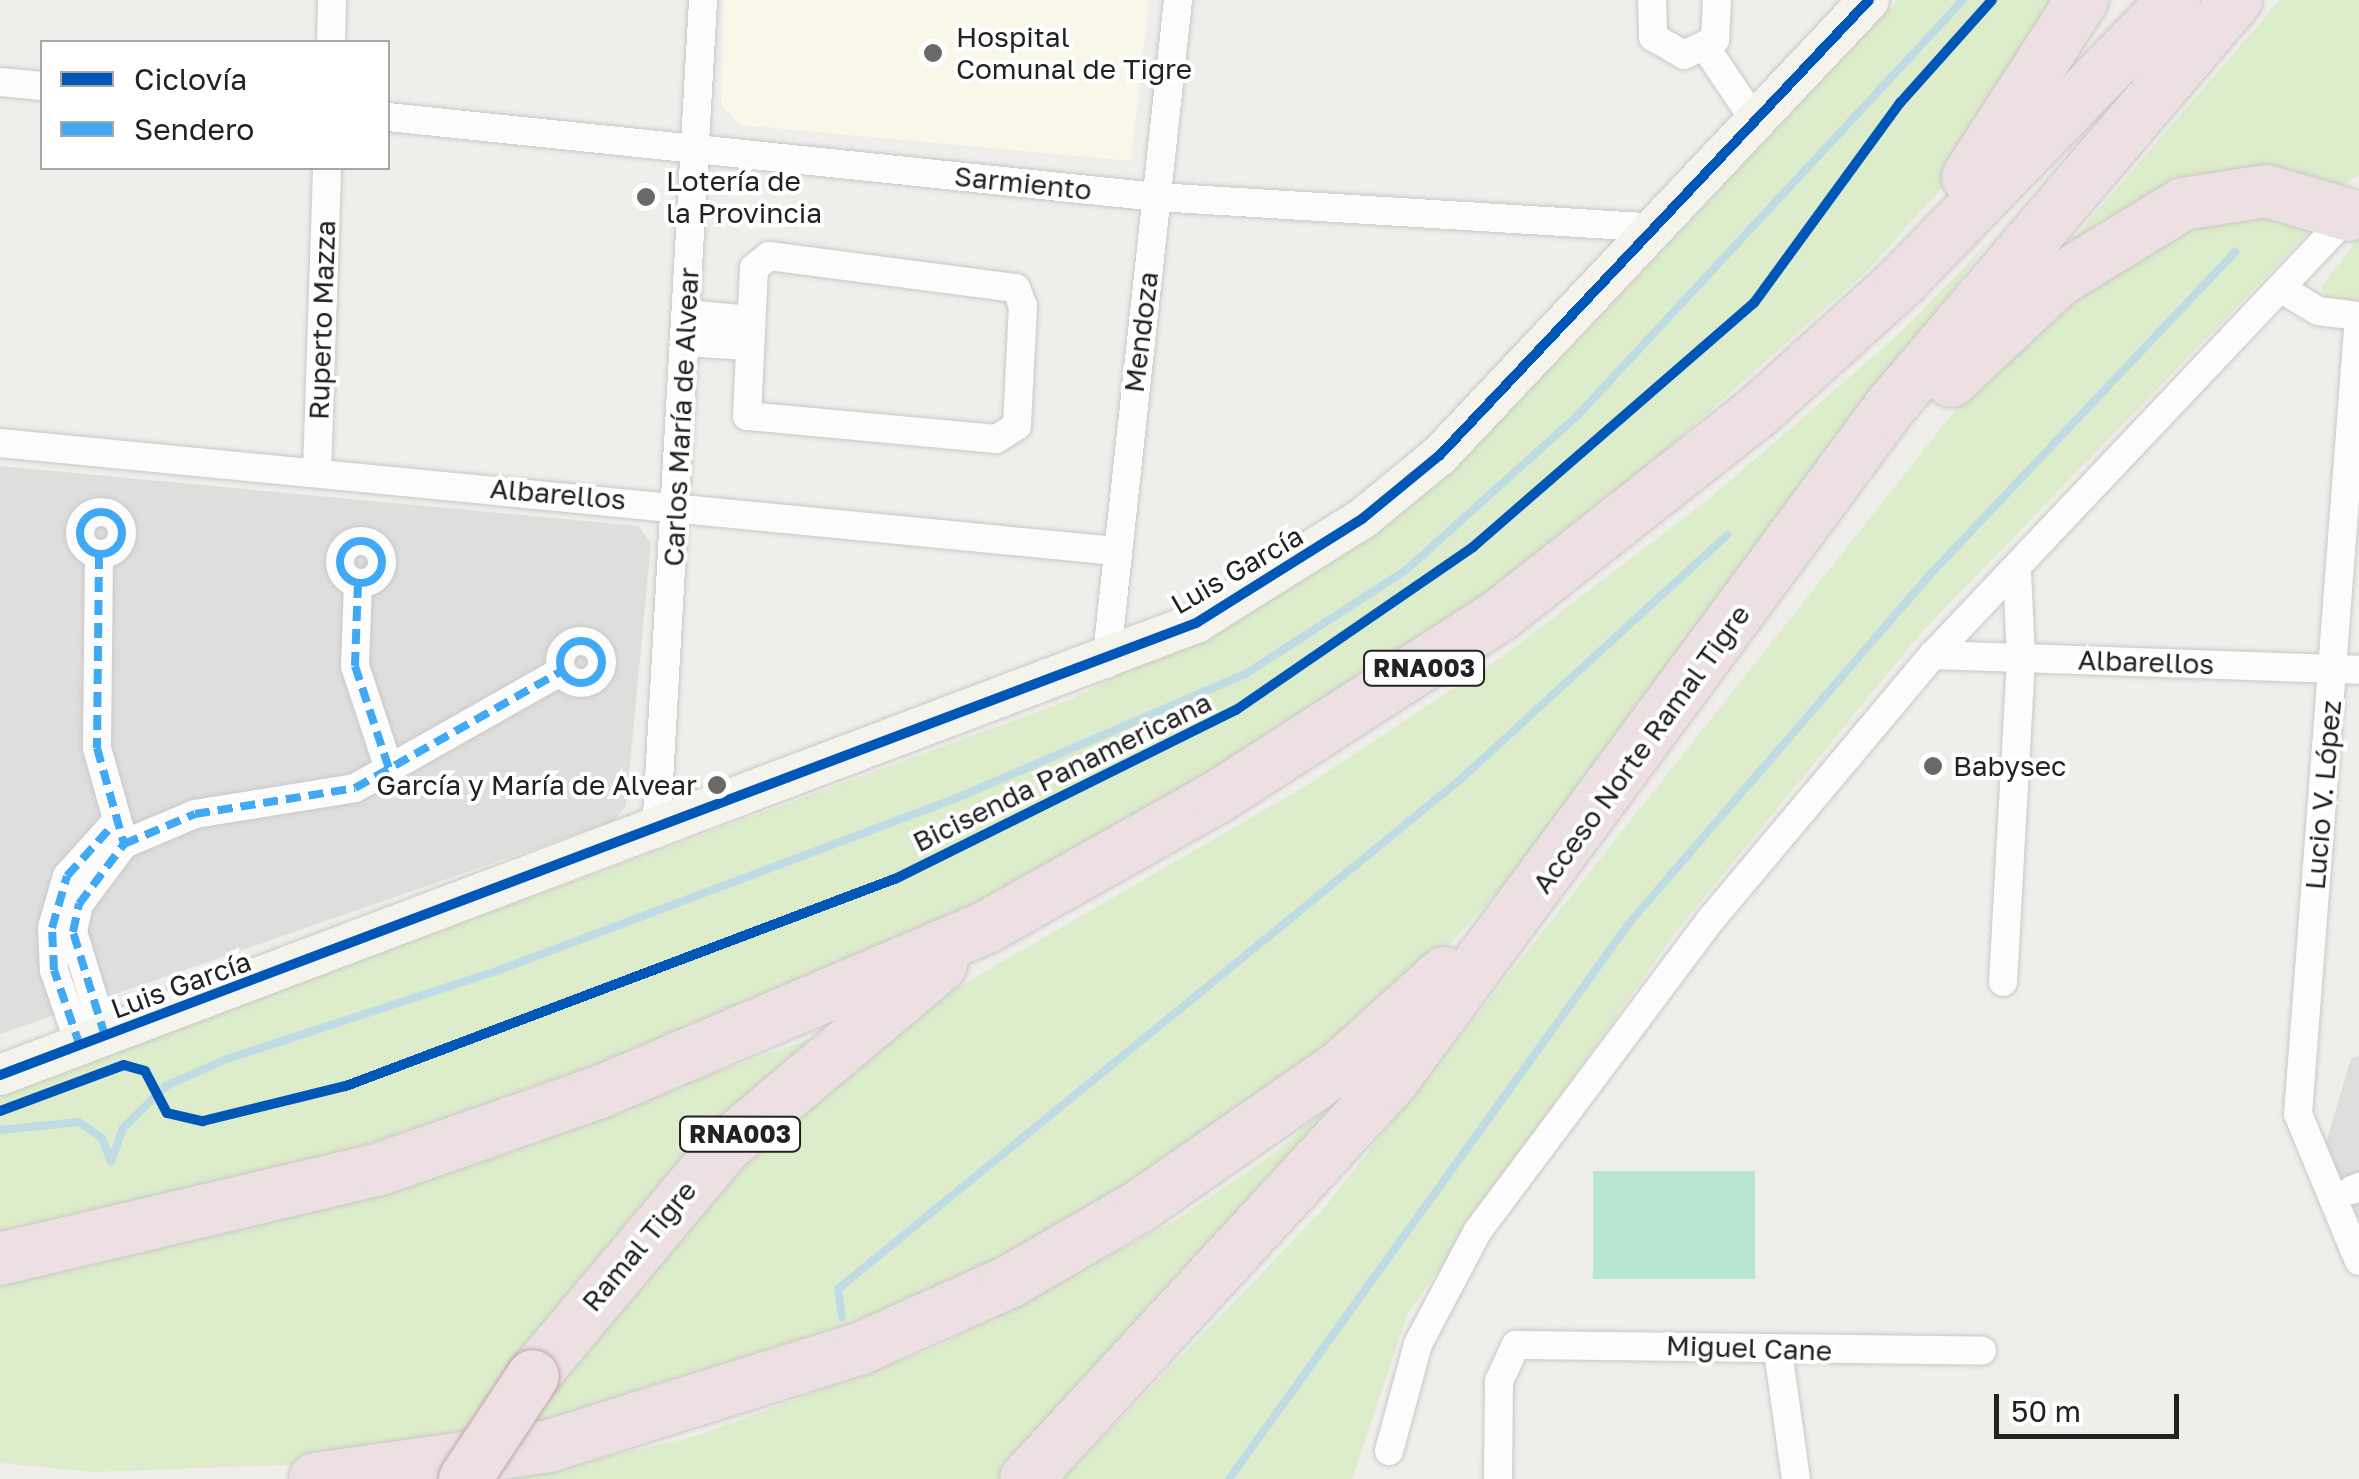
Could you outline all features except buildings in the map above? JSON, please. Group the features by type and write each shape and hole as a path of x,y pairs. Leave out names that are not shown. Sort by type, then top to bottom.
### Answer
{"highway":[{"path":"1824,351 1982,160 2082,0"},
{"name":"RNA003","path":"984,928 1425,668 1668,485 1824,351 2174,0"},
{"name":"Acceso Norte Ramal Tigre","path":"1026,1479 1392,1081 1635,760 1890,408 2236,0"},
{"path":"1797,534 2029,306 2152,219 2237,191 2295,196 2354,210"},
{"path":"315,1479 549,1446 711,1402 1008,1282 1269,1120 1380,1034 1469,949 1635,760"},
{"path":"1,1259 380,1168 600,1092 984,928"},
{"name":"Ramal Tigre","path":"466,1479 532,1376 726,1146 984,928"}],"street":[{"path":"331,40 332,0"},
{"name":"Carlos María de Alvear","path":"656,834 698,147 703,0"},
{"name":"Mendoza","path":"1106,664 1178,0"},
{"path":"1652,0 1648,25 1661,46 1684,55 1706,48 1720,29 1716,0"},
{"name":"Luis García","path":"0,1075 1106,664 1196,622 1362,519 1498,400 1870,0"},
{"path":"1706,48 1757,124"},
{"path":"0,82 40,86"},
{"name":"Sarmiento","path":"390,117 1157,198 1659,228"},
{"name":"Ruperto Mazza","path":"317,472 327,170"},
{"path":"1389,1451 1418,1344 1477,1232 1713,917 1934,655 2017,571 2190,377 2282,290 2354,210"},
{"path":"769,256 996,279 1016,288 1023,306 1018,426 996,439 747,416 748,333 754,268 769,256"},
{"path":"2282,290 2318,311 2359,316"},
{"name":"Lucio V. López","path":"2359,316 2346,670 2298,1114 2359,1261"},
{"path":"686,328 748,333"},
{"name":"Albarellos","path":"0,443 676,505 1116,551"},
{"path":"92,1041 72,932 79,904 118,834 94,694 99,554"},
{"path":"2003,982 2022,657 2017,571"},
{"path":"358,583 355,666 389,770"},
{"name":"Albarellos","path":"1934,655 2346,670"},
{"path":"118,834 195,814 324,797 389,770 562,672"},
{"name":"Miguel Cane","path":"1498,1479 1499,1381 1516,1345 1982,1351"},
{"path":"1778,1350 1796,1479"}],"shaded area":[{"name":"Hospital Comunal de Tigre","path":"724,0 1149,0 1131,161 740,125 721,105"},
{"path":"0,466 638,526 651,543 626,806 614,821 0,1034"},
{"path":"2359,1056 2359,1219 2326,1143 2351,1058"}],"green space":[{"path":"1898,0 2069,0 1941,189 1866,272 1542,560 1103,843 726,1024 344,1157 0,1231 0,1091 1070,700 1286,589 1444,467 1566,353"},
{"path":"2280,0 2359,0 2359,175 2330,192 2264,183 2006,316"},
{"path":"2250,208 2312,229 1921,633 1675,933 1408,1313 1352,1479 1062,1479 1320,1213 1968,394 2049,316 2195,226"},
{"path":"2359,237 2359,308 2326,299 2321,287"},
{"path":"1989,241 1542,844 1449,945 1354,1035 1035,1251 745,1378 368,1462 95,1472 0,1463 0,1286 385,1190 832,1031 733,1171 948,993 1309,784 1503,656 1710,498 1898,335"},
{"path":"1376,1064 1141,1337 1001,1479 511,1479 696,1436 937,1347 1178,1219 1281,1148"},
{"path":"1593,1171 1755,1171 1755,1279 1593,1279"}],"waterway":[{"path":"111,1161 123,1128 166,1086 224,1060 494,972 957,798 1247,673 1406,570 1577,416 1963,0"},
{"path":"1229,1479 1630,922 1924,581 2235,252"},
{"path":"842,1317 838,1289 1462,778 1727,535"},
{"path":"0,1130 79,1122 102,1138 111,1161"}],"marked path":[{"path":"101,512 116,518 122,533 116,548 101,554 86,548 80,533 86,518 101,512"},
{"path":"361,541 376,547 382,562 376,577 361,583 346,577 340,562 346,547 361,541"},
{"path":"99,554 97,748 124,844"},
{"path":"358,583 355,666 389,769"},
{"path":"581,641 596,647 602,662 596,677 581,683 566,677 560,662 566,647 581,641"},
{"path":"105,1036 73,932 79,904 124,844 195,814 355,788 562,671"},
{"path":"80,1046 54,970 52,928 67,876 113,825"}],"cycle path":[{"path":"0,1075 1196,623 1362,519 1440,455 1869,0"},
{"name":"Bicisenda Panamericana","path":"0,1111 124,1065 145,1071 167,1113 203,1121 346,1086 897,878 1236,710 1473,547 1754,303 1900,103 1992,0"}],"place":[{"name":"Hospital Comunal de Tigre","path":"933,53"},
{"name":"Lotería de la Provincia","path":"646,197"},
{"name":"Babysec","path":"1933,766"},
{"name":"García y María de Alvear","path":"717,785"}]}
